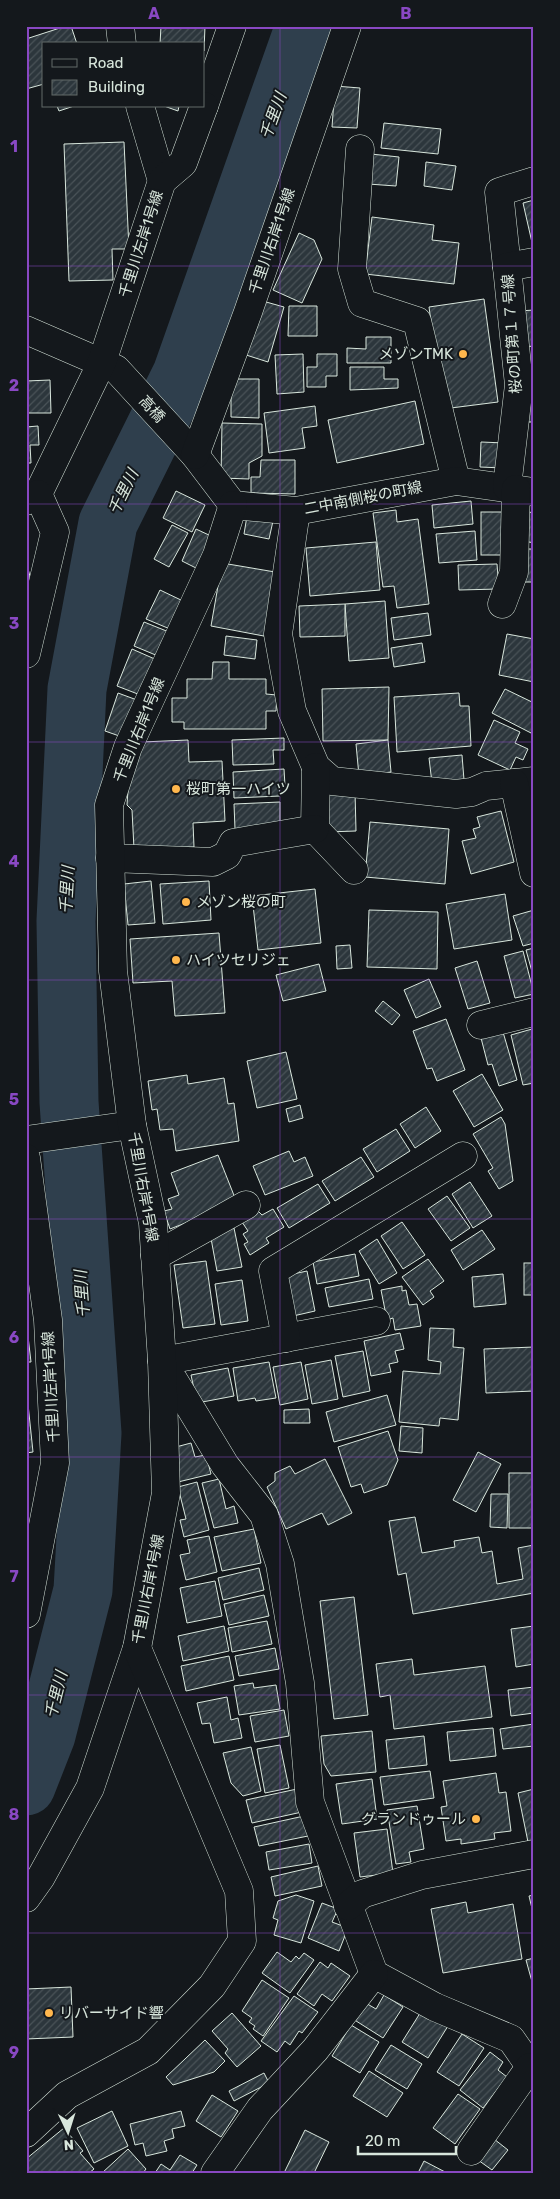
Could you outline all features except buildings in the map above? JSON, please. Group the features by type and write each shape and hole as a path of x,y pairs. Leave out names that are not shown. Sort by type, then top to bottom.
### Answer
{"street":[{"path":"120,26 122,42"},
{"name":"千里川左岸1号線","path":"205,103 232,26"},
{"name":"千里川右岸1号線","path":"192,452 248,312 347,26"},
{"path":"141,108 162,181"},
{"name":"千里川左岸1号線","path":"109,366 162,181 184,163 203,108"},
{"path":"360,148 352,269 362,302 417,321 456,481"},
{"path":"507,267 499,192 534,181"},
{"name":"桜の町第１７号線","path":"502,604 514,572 519,489 519,385 507,267 534,262"},
{"path":"26,330 109,366 32,498 55,532 26,654"},
{"name":"高橋","path":"109,366 192,452"},
{"path":"192,452 233,505"},
{"name":"二中南側桜の町線","path":"233,505 296,511 456,481 519,489"},
{"name":"千里川右岸1号線","path":"26,1898 41,1877 90,1788 137,1648 166,1493 162,1361 153,1223 132,1125 113,971 109,804 128,747 217,555 233,505"},
{"path":"296,511 278,634 292,711 316,767 315,829 354,870"},
{"path":"316,767 332,781 456,794 472,792 486,786 524,782 534,873"},
{"path":"110,858 213,862 227,854 233,843 315,829"},
{"path":"481,1025 534,1012"},
{"path":"26,1140 132,1125"},
{"path":"286,1338 273,1271 463,1156"},
{"name":"千里川左岸1号線","path":"26,1158 48,1320 55,1464 26,1614"},
{"path":"155,1256 246,1205"},
{"path":"376,1321 162,1361 225,1465 264,1515 280,1564 300,1683 310,1802 374,1974 435,2008 511,2039 532,2070 471,2151"},
{"path":"26,2133 68,2095 148,2051 212,1986 242,1941 239,1891 137,1648"},
{"path":"348,1906 362,1894 422,1875 534,1854"},
{"path":"215,2173 260,2109 315,2050 374,1974"}],"waterway":[{"name":"千里川","path":"26,1786 46,1735 83,1590 92,1433 69,1102 66,921 77,689 108,523 182,374 305,26"}],"place":[{"name":"メゾンTMK","path":"463,354"},
{"name":"桜町第一ハイツ","path":"176,789"},
{"name":"メゾン桜の町","path":"186,902"},
{"name":"ハイツセリジェ","path":"176,960"},
{"name":"グランドゥール","path":"476,1819"},
{"name":"リバーサイド響","path":"49,2013"}]}
